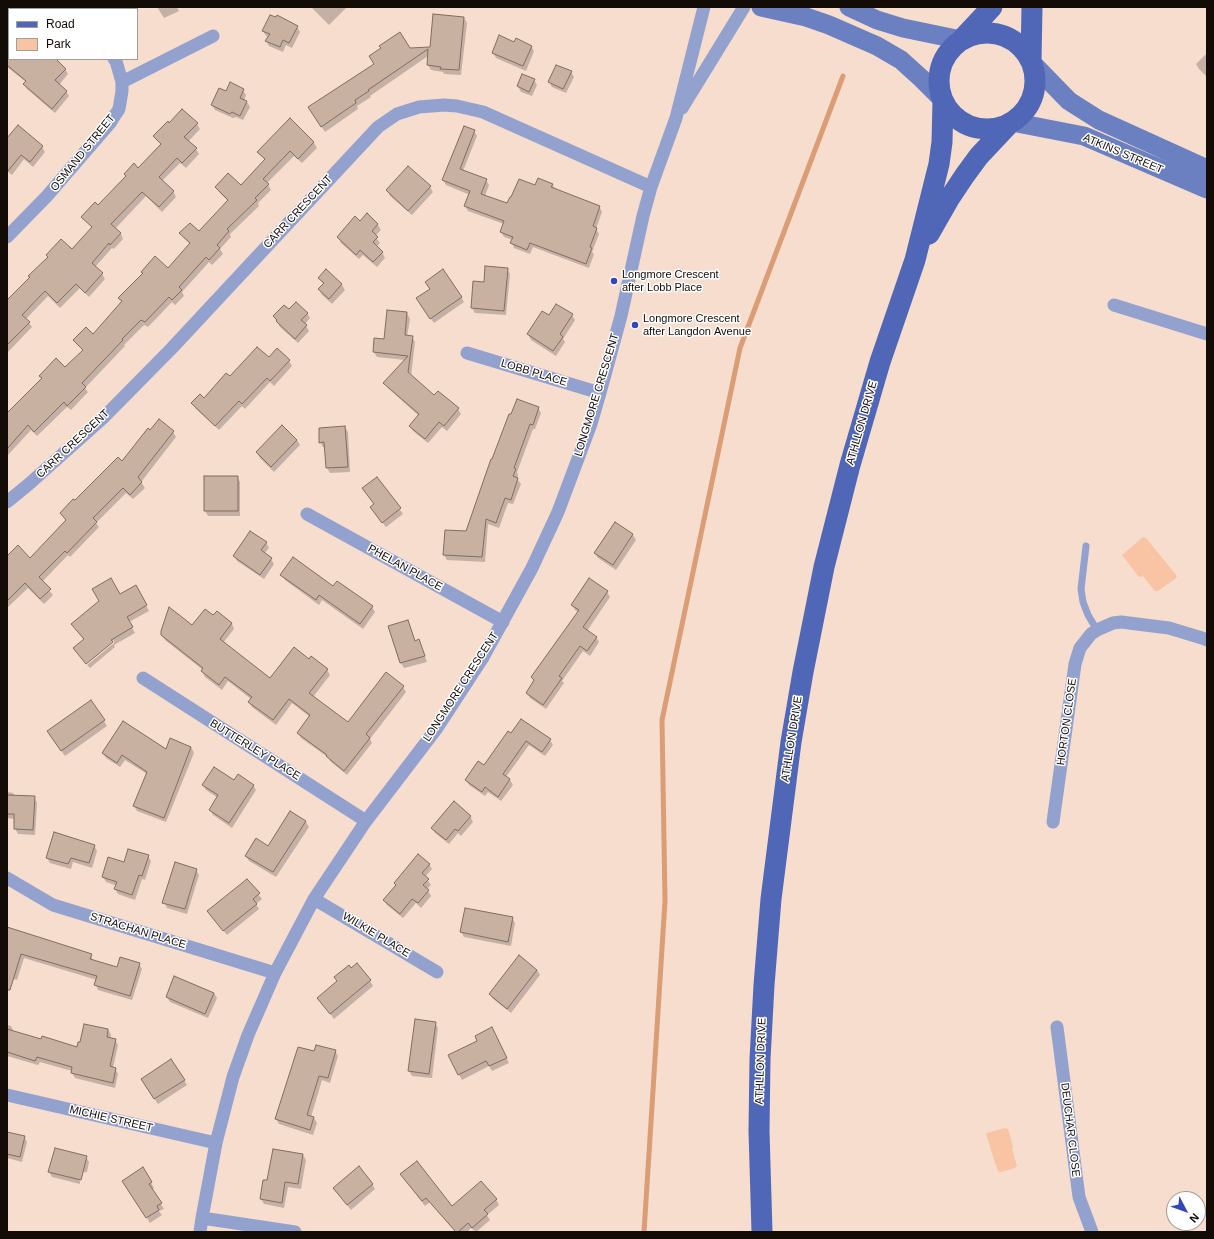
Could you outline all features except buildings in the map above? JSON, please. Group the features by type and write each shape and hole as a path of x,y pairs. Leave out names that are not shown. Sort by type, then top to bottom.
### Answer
{"main road":[{"path":"992,7 962,39 952,47 941,66 938,77 939,88 943,100 948,110 955,117 972,127 991,129 1011,123 1025,111 1033,96 1036,80 1031,61 1032,7"},
{"path":"962,39 971,34 981,32 1001,34 1019,44 1031,61"},
{"name":"ATHLLON DRIVE","path":"762,1232 759,1123 760,1058 764,985 771,899 790,742 802,672 824,568 848,472 880,362 915,260 939,164 942,142 943,100"},
{"name":"ATHLLON DRIVE","path":"915,260 949,199 965,175 979,156 1011,123"}],"street":[{"name":"LONGMORE CRESCENT","path":"200,1232 216,1143 233,1077 248,1035 275,973 314,899 366,821 437,728 482,659 532,568 558,512 591,424 600,393 621,316 643,216 651,187 676,118 704,7"},
{"name":"LONGMORE CRESCENT","path":"676,118 744,7"},
{"path":"761,7 806,17 878,46 901,60 943,100"},
{"path":"849,7 877,20 903,28 962,39"},
{"path":"115,60 122,82 213,36"},
{"name":"ATKINS STREET","path":"1031,61 1069,101 1099,120 1207,169"},
{"name":"OSMAND STREET","path":"7,237 47,196 110,123 119,108 122,82"},
{"name":"CARR CRESCENT","path":"7,502 103,418 172,348 378,127 397,114 419,107 444,105 457,106 483,112 651,187"},
{"name":"ATKINS STREET","path":"1011,123 1084,136 1207,189"},
{"path":"1114,305 1207,334"},
{"name":"LOBB PLACE","path":"467,353 600,393"},
{"name":"PHELAN PLACE","path":"307,514 503,622"},
{"name":"HORTON CLOSE","path":"1053,822 1075,664 1080,648 1091,634 1113,623 1121,622 1169,628 1207,640"},
{"name":"BUTTERLEY PLACE","path":"143,678 366,821"},
{"name":"STRACHAN PLACE","path":"7,878 53,906 275,973"},
{"name":"WILKIE PLACE","path":"314,899 438,972"},
{"name":"DEUCHAR CLOSE","path":"1057,1027 1079,1197 1092,1232"},
{"name":"MICHIE STREET","path":"7,1095 216,1143"},
{"path":"202,1218 296,1232"}],"lane":[{"path":"1086,546 1081,589 1083,602 1088,615 1097,630"}],"green space":[{"path":"1143,537 1146,538 1177,576 1158,591 1155,591 1143,576 1139,577 1122,555"},
{"path":"1005,1128 1008,1129 1017,1166 1001,1172 998,1171 986,1134"}],"waterway":[{"path":"644,1232 665,901 662,720 740,348 843,76"}],"place":[{"name":"Longmore Crescent after Lobb Place","path":"614,281"},
{"name":"Longmore Crescent after Langdon Avenue","path":"635,325"}]}
